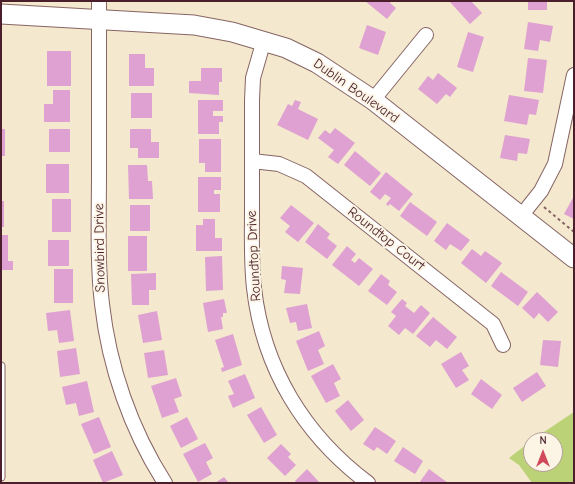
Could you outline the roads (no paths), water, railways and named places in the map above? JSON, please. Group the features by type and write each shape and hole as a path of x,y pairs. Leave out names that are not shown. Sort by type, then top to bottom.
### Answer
{"main road":[{"name":"Dublin Boulevard","path":"1,14 99,10 222,29 264,40 317,63 373,100 574,258"}],"street":[{"name":"Snowbird Drive","path":"99,10 99,260 105,324 115,369 126,404 148,454 165,483"},
{"path":"373,100 426,35"},
{"name":"Roundtop Drive","path":"264,40 252,83 254,288 260,326 271,359 286,392 306,423 336,456 368,483"},
{"path":"520,216 547,182 555,164 574,75"},
{"name":"Roundtop Court","path":"252,161 279,164 306,176 494,324 504,345"}],"lane":[{"path":"1,366 1,477"}]}
